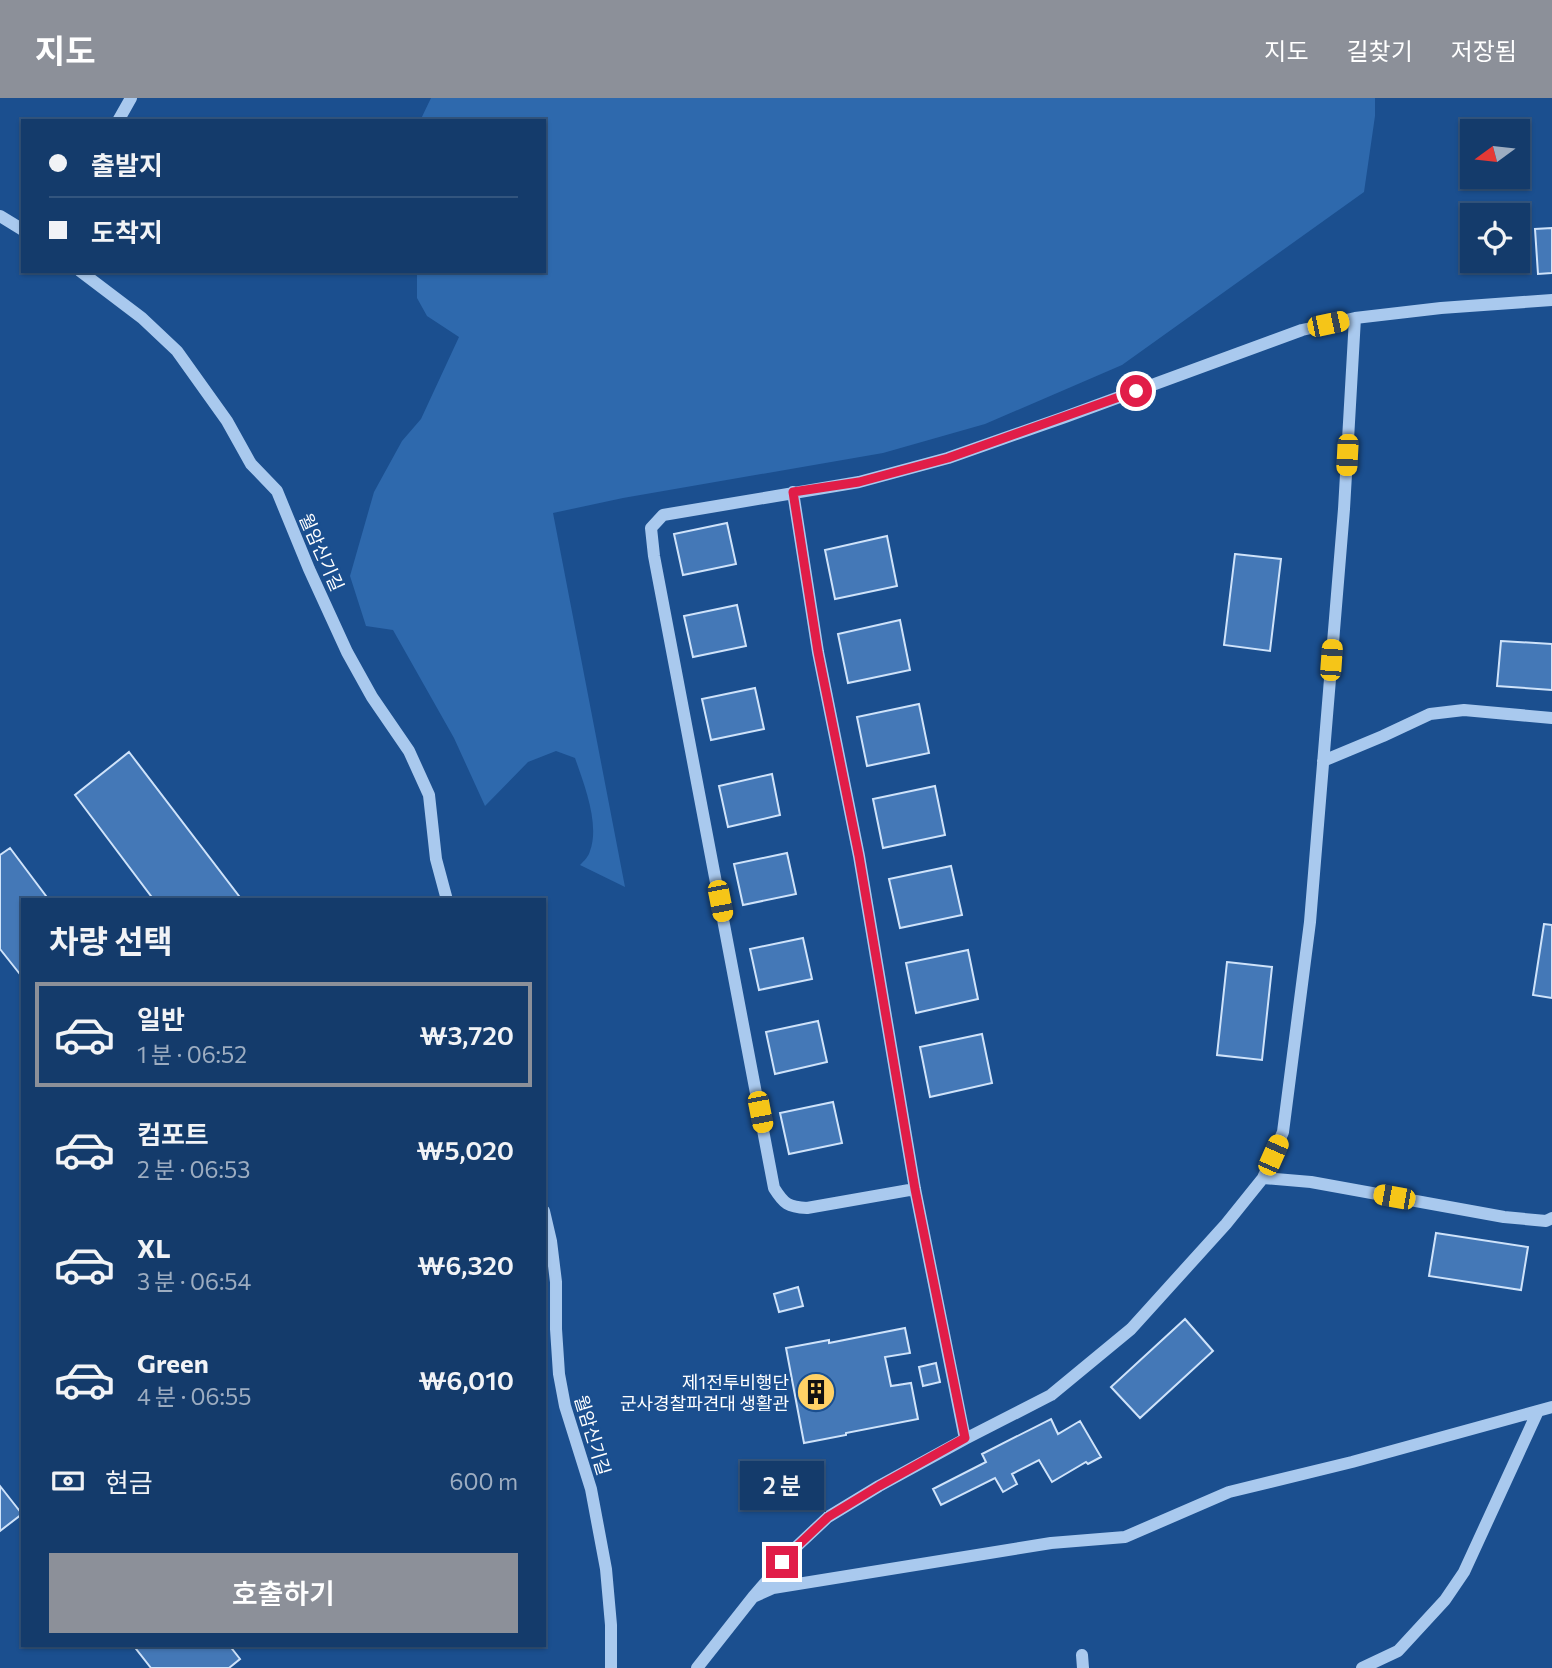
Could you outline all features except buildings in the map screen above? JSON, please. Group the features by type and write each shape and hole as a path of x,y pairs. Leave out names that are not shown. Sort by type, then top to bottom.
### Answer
{"street":[{"path":"119,119 131,98"},
{"path":"0,216 21,229"},
{"name":"월암신기길","path":"83,273 142,318 177,351 227,421 251,464 277,491 347,652 409,751 429,795 436,859 446,898"},
{"path":"915,1189 807,1209 783,1202 774,1188 650,528 663,515 859,482 948,458 1302,330 1355,318 1441,308 1552,300"},
{"path":"697,1668 794,1549 828,1517 965,1438 1051,1395 1131,1329 1226,1224 1263,1178 1283,1132 1310,922 1343,509 1355,318"},
{"path":"793,492 818,652 859,856 915,1189 965,1438"},
{"path":"1323,761 1430,714 1464,710 1552,718"},
{"path":"1263,1178 1311,1182 1504,1217 1546,1221 1552,1219"},
{"name":"월암신기길","path":"546,1220 556,1282 559,1374 565,1406 592,1489 606,1569 611,1625 611,1668"},
{"path":"753,1597 773,1588 1051,1544 1125,1537 1229,1492 1352,1462 1552,1407"},
{"path":"1362,1668 1398,1651 1445,1600 1464,1572 1538,1411"}],"shaded area":[{"path":"431,98 1375,98 1364,192 1122,365 985,424 883,453 623,498 553,513 625,887 580,865 589,853 593,829 590,804 575,758 556,751 528,762 485,806 454,738 393,630 366,626 350,576 374,492 402,441 421,419 459,337 427,316 417,298 417,273 546,273 546,119 421,119"}],"place":[{"name":"제1전투비행단 군사경찰파견대 생활관","path":"816,1392"}],"route":[{"path":"782,1562 828,1517 965,1438 915,1189 859,856 818,652 793,492 859,482 948,458 1136,391"}]}
